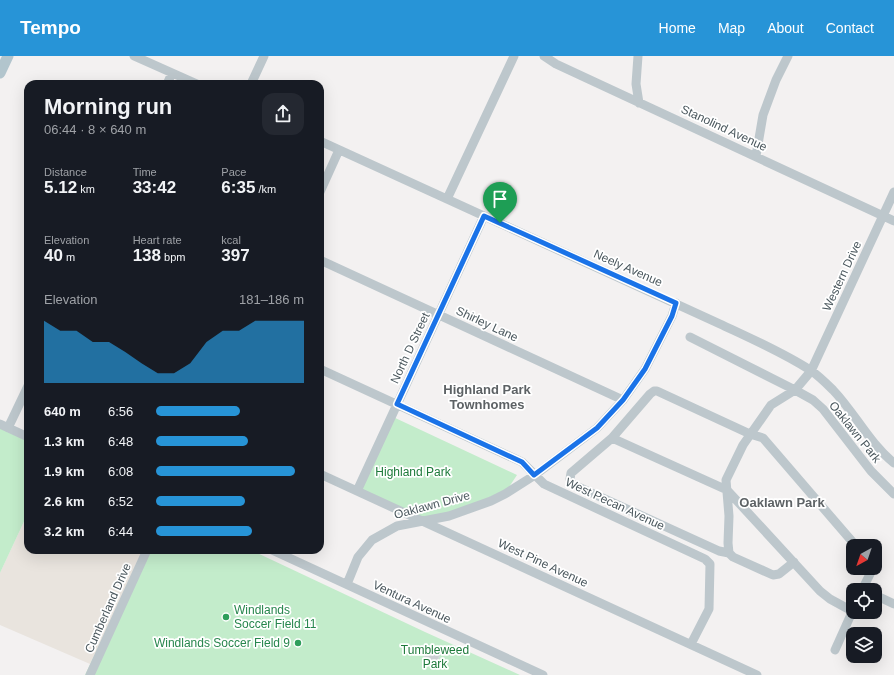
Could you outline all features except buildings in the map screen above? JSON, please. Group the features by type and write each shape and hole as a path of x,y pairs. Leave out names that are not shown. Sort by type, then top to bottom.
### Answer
{"main road":[{"path":"0,73 8,56"}],"street":[{"path":"134,56 188,80"},
{"path":"253,80 264,56"},
{"path":"447,199 514,56"},
{"name":"Stanolind Avenue","path":"544,56 556,64 639,103 894,220"},
{"path":"638,56 636,84 639,103"},
{"path":"756,156 763,115 776,80 788,56"},
{"path":"169,80 172,73"},
{"name":"Neely Avenue","path":"324,143 676,303 765,345 811,370 833,390 875,444 894,463"},
{"path":"324,183 339,150"},
{"name":"Western Drive","path":"811,370 894,192"},
{"name":"North D Street","path":"357,491 484,216"},
{"name":"Shirley Lane","path":"324,262 623,400"},
{"name":"Oaklawn Drive","path":"347,584 358,556 372,540 397,526 448,516 491,501 505,494 534,475 597,428 623,400 645,369 672,316 676,303"},
{"name":"Oaklawn Park","path":"690,337 813,400 823,409 870,471 894,494"},
{"path":"729,553 729,516 726,480 743,445 771,405 795,390 811,370"},
{"name":"West Pecan Avenue","path":"324,371 522,462 544,484 705,558 710,564 709,608 691,644"},
{"path":"794,562 779,574 773,575 733,557 729,553 719,551 572,484 570,479 571,473 612,438 650,394 657,391 750,434 763,438 850,539"},
{"path":"24,393 4,426 24,435"},
{"path":"612,438 727,490 820,591 830,599 846,607"},
{"name":"West Pine Avenue","path":"324,476 757,675"},
{"name":"Cumberland Drive","path":"90,675 145,554"},
{"name":"Ventura Avenue","path":"281,554 543,675"},
{"path":"882,598 894,604"},
{"path":"835,650 849,619"}],"shaded area":[{"path":"24,522 24,554 142,554 90,664 0,625 0,573"}],"green space":[{"name":"Highland Park","path":"391,416 517,475 505,493 422,521 357,491"},
{"path":"0,428 24,439 24,522 0,573"},
{"name":"Tumbleweed Park","path":"142,554 259,554 520,675 85,675"}],"place":[{"name":"Windlands Soccer Field 11","path":"226,617"},
{"name":"Windlands Soccer Field 9","path":"298,643"}],"district":[{"name":"Highland Park Townhomes","path":"487,396"},
{"name":"Oaklawn Park","path":"782,502"}],"route":[{"path":"484,216 500,223 676,303 672,316 645,369 623,400 597,428 534,475 522,462 397,404 484,216"}]}
